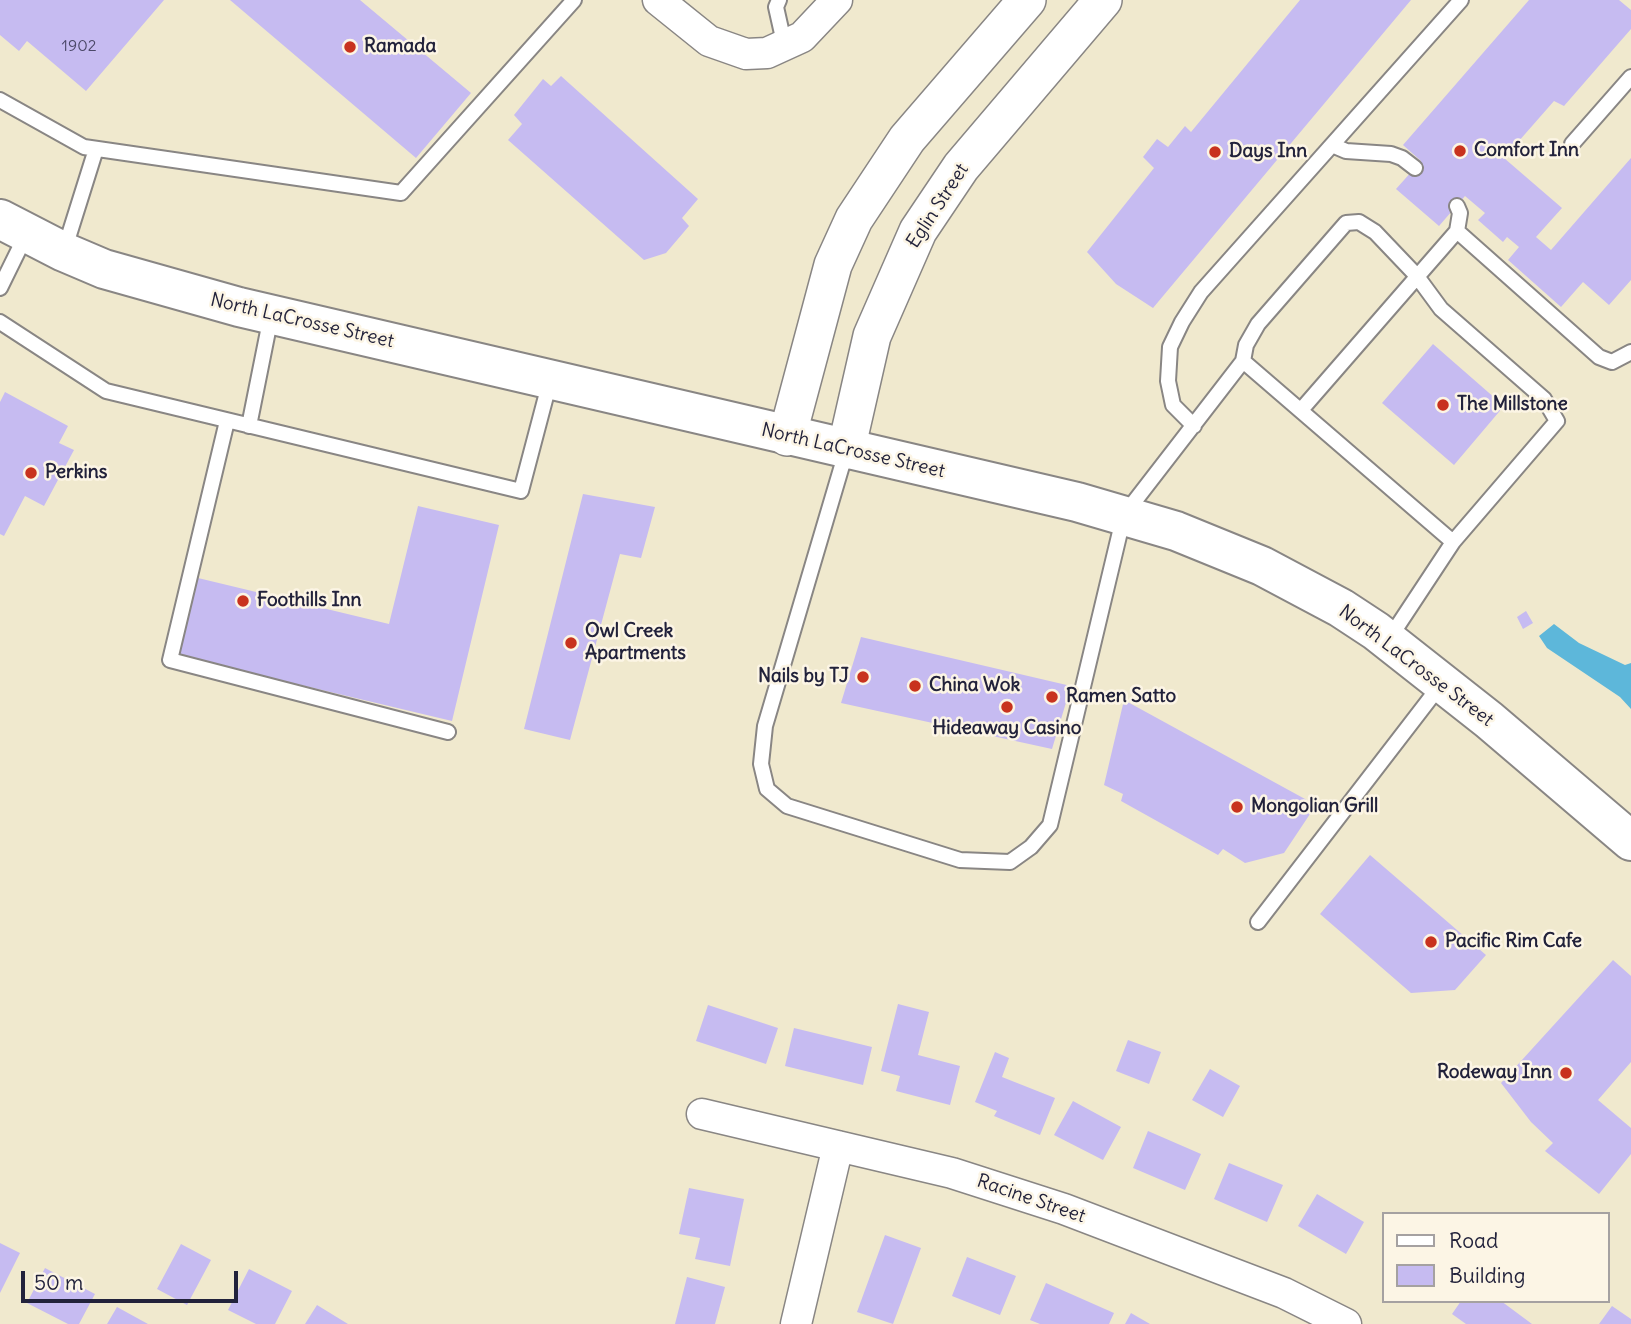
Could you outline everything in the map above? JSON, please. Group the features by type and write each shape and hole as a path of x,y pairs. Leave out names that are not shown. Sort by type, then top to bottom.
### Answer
{"main road":[{"name":"North LaCrosse Street","path":"13,227 64,253 149,283 271,315 1124,515 1176,531 1262,566 1341,608 1443,682 1631,841"}],"street":[{"path":"674,5 709,41 729,51 746,54 785,47 802,37 837,0"},
{"path":"787,437 833,265 854,219 907,139 1027,0"},
{"name":"Eglin Street","path":"846,450 872,336 918,231 961,167 1100,1"},
{"name":"Racine Street","path":"702,1114 952,1173 1064,1209 1284,1293 1346,1324"},
{"path":"796,1324 838,1146"}],"lane":[{"path":"0,100 84,147 401,193 574,0"},
{"path":"779,0 776,7 785,47"},
{"path":"1195,426 1173,405 1168,381 1170,347 1201,292 1461,0"},
{"path":"1572,144 1631,78"},
{"path":"1332,145 1359,152 1391,154 1415,168"},
{"path":"64,253 96,149"},
{"path":"1301,410 1457,231 1460,214 1457,206"},
{"path":"846,450 765,726 761,764 767,789 787,806 960,860 1010,862 1031,847 1050,825 1124,515 1243,361 1247,345 1258,324 1346,223 1359,222 1376,232 1416,275 1441,309 1544,399 1557,421 1453,542 1388,641"},
{"path":"0,288 13,227"},
{"path":"1457,231 1599,357 1612,362 1631,352"},
{"path":"249,426 271,315"},
{"path":"0,322 106,391 521,491 550,380"},
{"path":"1243,361 1453,542"},
{"path":"227,421 170,660 448,732"},
{"path":"1258,922 1443,682"}],"water":[{"path":"1554,624 1579,643 1625,665 1631,663 1631,709 1620,697 1547,648 1539,636"}],"building":[{"path":"0,0 164,0 86,91 27,41 19,51 0,35"},
{"name":"Ramada","path":"230,0 360,0 471,93 416,158"},
{"name":"Days Inn","path":"1300,0 1411,0 1153,308 1116,284 1087,252 1154,168 1143,157 1157,139 1168,147 1185,126 1191,132"},
{"name":"Comfort Inn","path":"1529,0 1619,0 1631,10 1631,29 1564,106 1554,101 1504,158 1562,208 1536,237 1551,250 1631,158 1631,280 1609,305 1583,282 1561,307 1508,260 1519,247 1507,237 1503,242 1478,220 1485,213 1465,196 1439,226 1396,189 1421,161 1403,145"},
{"path":"561,76 698,199 682,218 689,226 666,253 644,260 508,140 522,124 514,115 543,79 551,86"},
{"name":"The Millstone","path":"1433,344 1504,406 1454,465 1382,403"},
{"name":"Perkins","path":"5,392 68,426 59,443 74,450 44,506 25,496 4,536 0,534 0,402"},
{"name":"Owl Creek Apartments","path":"583,494 655,507 641,558 620,554 570,740 524,729"},
{"name":"Foothills Inn","path":"418,506 499,525 452,721 179,656 198,578 389,624"},
{"path":"1526,611 1533,623 1523,629 1517,617"},
{"path":"861,637 1071,686 1052,749 841,703"},
{"path":"1124,700 1316,805 1284,853 1245,863 1223,849 1218,855 1121,801 1123,794 1104,785"},
{"path":"1370,855 1486,955 1455,990 1411,993 1320,914"},
{"name":"Rodeway Inn","path":"1613,960 1631,976 1631,1062 1598,1100 1631,1128 1631,1154 1599,1194 1545,1151 1553,1143 1531,1122 1501,1083"},
{"path":"898,1004 929,1012 918,1055 960,1066 950,1105 896,1091 900,1076 881,1071"},
{"path":"708,1005 778,1028 766,1064 696,1041"},
{"path":"794,1028 872,1047 863,1085 785,1066"},
{"path":"1128,1040 1161,1052 1149,1084 1116,1071"},
{"path":"995,1052 1009,1058 1002,1077 1055,1098 1040,1135 994,1116 997,1111 975,1102"},
{"path":"1210,1069 1240,1086 1223,1117 1192,1100"},
{"path":"1073,1101 1121,1127 1103,1160 1054,1135"},
{"path":"1148,1131 1201,1154 1185,1190 1133,1168"},
{"path":"1229,1163 1283,1185 1267,1222 1214,1199"},
{"path":"689,1188 744,1199 730,1266 695,1259 700,1238 679,1234"},
{"path":"1317,1194 1364,1222 1346,1254 1298,1226"},
{"path":"885,1235 921,1248 893,1324 857,1312"},
{"path":"0,1243 20,1253 0,1293"},
{"path":"181,1244 211,1260 187,1305 157,1289"},
{"path":"967,1257 1016,1276 1000,1315 952,1296"},
{"path":"45,1268 95,1294 79,1324 68,1324 27,1303"},
{"path":"249,1269 292,1291 275,1324 256,1324 228,1310"},
{"path":"687,1277 725,1287 715,1324 675,1324"},
{"path":"1046,1283 1114,1313 1109,1324 1040,1324 1030,1320"},
{"path":"1460,1303 1504,1303 1532,1324 1466,1324 1452,1314"},
{"path":"317,1305 348,1324 305,1324"},
{"path":"1612,1306 1631,1319 1631,1324 1599,1324"},
{"path":"117,1307 148,1324 107,1324"},
{"path":"1131,1313 1150,1324 1125,1324"}],"place":[{"name":"Ramada","path":"350,47"},
{"name":"Comfort Inn","path":"1460,151"},
{"name":"Days Inn","path":"1215,152"},
{"name":"The Millstone","path":"1443,405"},
{"name":"Perkins","path":"31,473"},
{"name":"Foothills Inn","path":"243,601"},
{"name":"Owl Creek Apartments","path":"571,643"},
{"name":"Nails by TJ","path":"863,677"},
{"name":"China Wok","path":"915,686"},
{"name":"Ramen Satto","path":"1052,697"},
{"name":"Hideaway Casino","path":"1007,707"},
{"name":"Mongolian Grill","path":"1237,807"},
{"name":"Pacific Rim Cafe","path":"1431,942"},
{"name":"Rodeway Inn","path":"1566,1073"}]}
